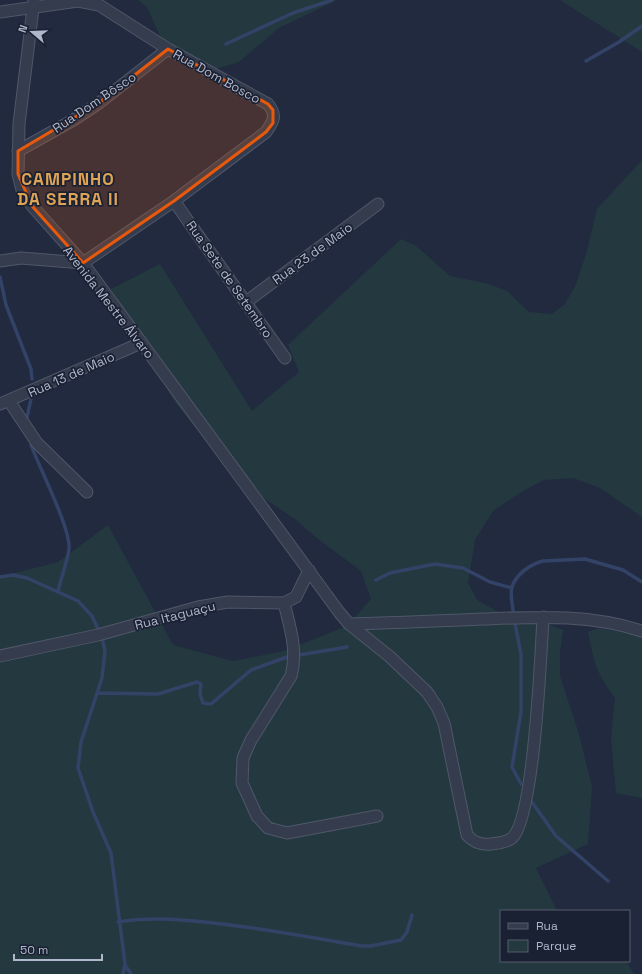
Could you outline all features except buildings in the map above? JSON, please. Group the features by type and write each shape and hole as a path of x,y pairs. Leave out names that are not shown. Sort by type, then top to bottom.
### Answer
{"street":[{"name":"Rua Dom Bosco","path":"0,12 20,9 34,3 78,1 94,4 168,49 268,104 273,110 275,117 273,123 266,132 174,201"},
{"name":"Avenida Mestre Álvaro","path":"34,3 19,124 18,174 22,190 43,221 83,264 206,434 349,624 389,656 427,692 437,707 444,723 468,835 478,844 506,841 512,838 526,803 539,690 543,617"},
{"name":"Rua Dom Bôsco","path":"18,151 75,119 99,103 168,49"},
{"path":"0,261 21,258 83,264 174,201"},
{"name":"Rua Sete de Setembro","path":"174,201 285,358"},
{"name":"Rua 23 de Maio","path":"246,302 378,204"},
{"name":"Rua 13 de Maio","path":"5,402 141,343"},
{"path":"5,402 37,443 87,492"},
{"path":"309,570 296,597 284,603 293,642 294,665 291,676 251,740 243,758 242,784 257,816 268,828 287,833 377,816"},
{"name":"Rua Itaguaçu","path":"0,656 98,635 198,607 228,602 284,603"},
{"path":"349,624 543,617 598,620 618,623 642,631"}],"highlighted area":[{"path":"168,49 268,104 273,110 273,123 266,132 174,201 83,263 32,206 18,174 18,151 99,103"}],"green space":[{"path":"138,0 337,0 279,28 239,62 216,69 206,67 161,38 147,7"},
{"path":"560,0 642,0 642,52"},
{"path":"642,160 642,517 600,488 573,478 544,480 518,494 493,511 475,540 468,583 478,601 499,612 524,616 563,630 560,652 560,676 578,731 592,787 588,844 536,868 557,910 500,910 500,962 627,962 634,974 0,974 0,577 58,562 108,525 173,645 233,661 284,651 347,626 371,599 361,571 318,539 295,519 265,499 220,458 174,401 111,289 160,264 252,411 299,372 288,345 401,239 416,246 450,276 489,284 507,291 529,312 552,314 565,304 576,284 586,254 597,209"},
{"path":"599,628 642,636 642,798 616,793 611,738 615,698 597,667 588,632"}],"waterway":[{"path":"226,44 293,13 332,0"},
{"path":"586,61 619,42 642,26"},
{"path":"0,277 6,305 31,369 32,379"},
{"path":"26,422 31,399"},
{"path":"31,445 60,513 68,540 69,549 58,591"},
{"path":"513,610 511,592 514,582 524,570 543,561 585,559 623,570 642,582"},
{"path":"376,580 390,573 435,564 463,568 490,582 512,588"},
{"path":"0,577 13,575 27,578 78,601 92,616 102,638 105,651 102,678 81,742 78,768 93,812 111,853 125,964 123,974"},
{"path":"515,623 521,655 521,712 512,767 521,784"},
{"path":"97,693 158,694 197,682 201,684 200,694 203,703 211,704 251,670 287,657 347,647"},
{"path":"529,798 556,836 608,881"},
{"path":"118,922 129,920 172,919 283,932 361,946 371,946 401,940 407,932 412,915"},
{"path":"125,965 131,974"}],"district":[{"name":"CAMPINHO DA SERRA II","path":"68,189"}]}
